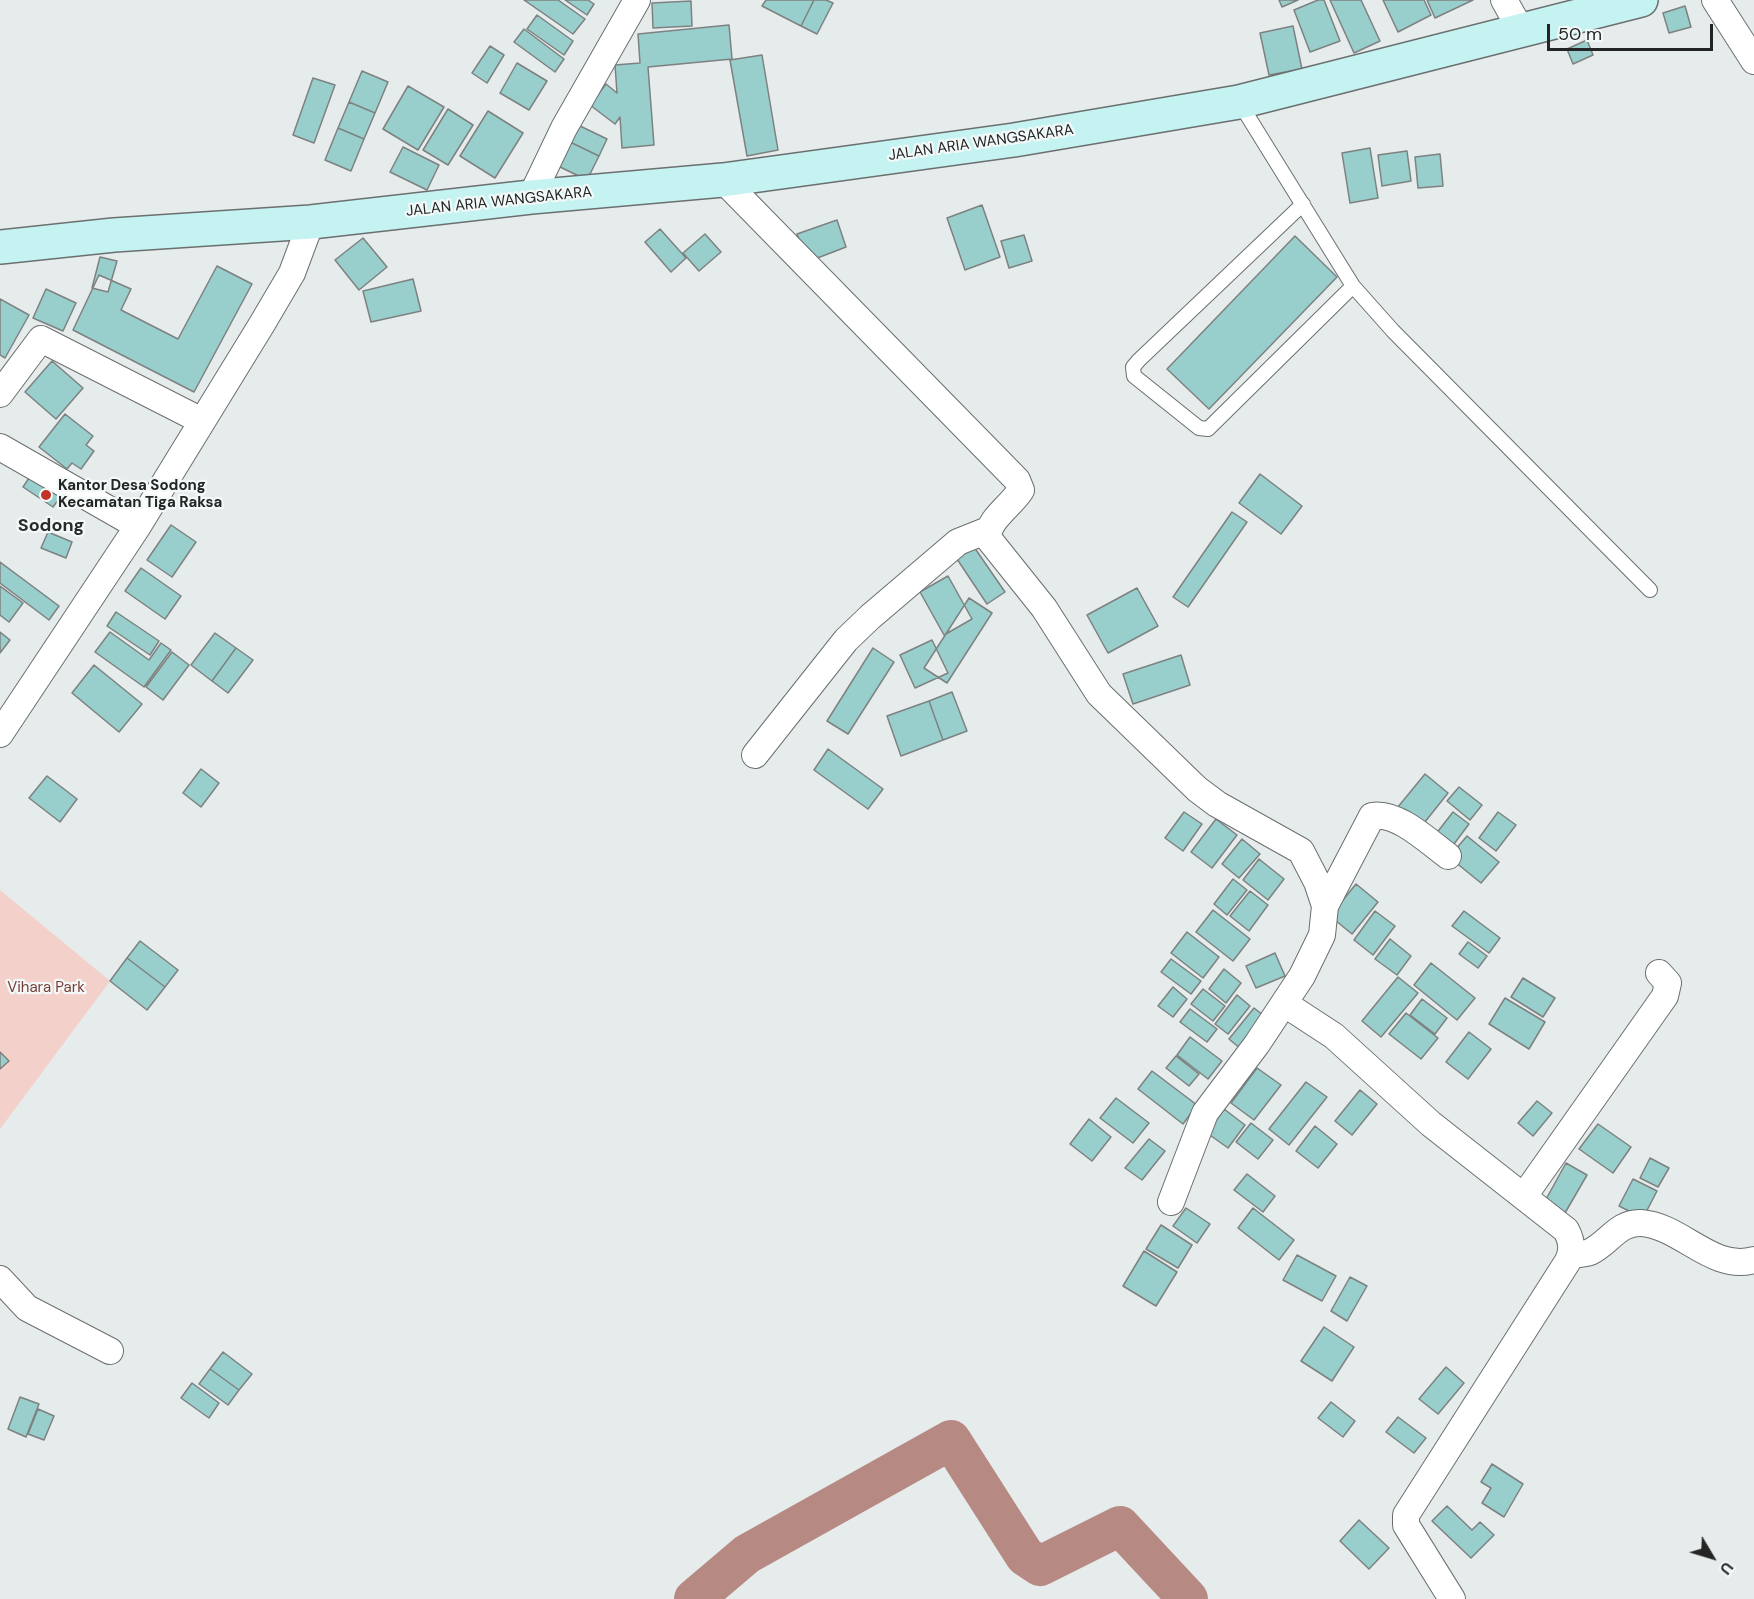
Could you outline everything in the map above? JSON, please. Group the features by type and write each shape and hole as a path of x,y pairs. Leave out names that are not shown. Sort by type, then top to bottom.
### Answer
{"street":[{"path":"531,197 564,129 637,0"},
{"path":"1504,0 1521,32"},
{"name":"JALAN ARIA WANGSAKARA","path":"0,247 114,235 311,222 531,197 723,180 1014,140 1239,102 1641,0"},
{"path":"1715,0 1754,61"},
{"path":"723,180 1017,480 1021,490 988,530 958,542 870,616 846,640 755,755"},
{"path":"0,734 138,526 292,273 311,222"},
{"path":"0,394 41,339 202,421"},
{"path":"0,447 138,526"},
{"path":"988,530 988,538 1044,608 1099,694 1197,789 1217,804 1301,851 1317,882 1325,906"},
{"path":"1171,1202 1205,1113 1285,1004 1322,934 1325,906 1372,816 1382,814 1398,821 1448,856"},
{"path":"1524,1196 1665,996 1668,983 1659,973"},
{"path":"1285,1004 1334,1036 1431,1124 1566,1230 1570,1239 1571,1255 1406,1515 1406,1525 1452,1599"},
{"path":"1571,1255 1589,1253 1624,1225 1642,1223 1678,1235 1726,1262 1754,1260"},
{"path":"0,1279 11,1293 34,1313 110,1351"}],"lane":[{"path":"1239,102 1353,286 1393,331 1650,590"},
{"path":"1304,204 1139,360 1133,367 1134,376 1198,428 1208,429 1353,286"}],"green space":[{"name":"Vihara Park","path":"0,890 110,981 0,1129"}],"building":[{"path":"524,0 558,0 585,19 573,34"},
{"path":"565,0 588,0 594,4 587,15"},
{"path":"766,0 814,0 801,26 762,6"},
{"path":"814,0 826,0 833,3 817,34 801,26"},
{"path":"1279,0 1298,0 1282,7"},
{"path":"1318,0 1324,0 1340,41 1310,52 1294,10"},
{"path":"1330,0 1361,0 1380,41 1354,53"},
{"path":"1383,0 1424,0 1431,15 1398,32"},
{"path":"1427,0 1473,0 1435,18"},
{"path":"691,1 692,26 653,28 652,3"},
{"path":"1685,6 1691,27 1669,33 1663,13"},
{"path":"537,15 573,41 564,55 527,29"},
{"path":"729,25 732,59 648,67 654,145 622,148 620,117 615,124 590,105 606,84 617,93 615,65 640,63 638,34"},
{"path":"1293,26 1302,69 1269,75 1260,33"},
{"path":"524,29 564,59 555,72 514,42"},
{"path":"1587,40 1593,55 1573,64 1567,49"},
{"path":"490,46 504,55 487,83 472,73"},
{"path":"762,55 778,150 747,156 730,60"},
{"path":"517,63 547,81 529,110 500,93"},
{"path":"362,71 388,82 375,113 349,102"},
{"path":"313,78 335,85 314,143 293,135"},
{"path":"408,86 444,107 418,150 383,129"},
{"path":"349,102 375,113 364,139 338,128"},
{"path":"448,109 473,125 448,165 423,150"},
{"path":"488,111 523,133 495,178 460,156"},
{"path":"578,125 607,139 599,156 570,142"},
{"path":"338,128 364,139 351,171 325,160"},
{"path":"570,142 599,156 587,180 558,166"},
{"path":"403,147 439,165 427,190 390,172"},
{"path":"1370,148 1378,198 1350,203 1342,153"},
{"path":"1407,151 1411,181 1382,186 1378,155"},
{"path":"1440,154 1443,186 1418,188 1415,157"},
{"path":"982,205 1000,257 965,270 947,218"},
{"path":"837,220 846,247 807,262 797,234"},
{"path":"660,229 686,258 671,272 645,242"},
{"path":"705,234 721,252 699,271 683,253"},
{"path":"1024,235 1032,261 1009,268 1001,241"},
{"path":"1295,236 1337,277 1209,409 1167,369"},
{"path":"363,238 387,267 359,290 335,260"},
{"path":"100,257 117,261 108,292 92,288"},
{"path":"217,266 252,284 194,392 73,330 99,275 131,289 121,310 178,339"},
{"path":"413,279 421,311 371,322 363,291"},
{"path":"46,289 76,303 63,331 33,318"},
{"path":"0,299 29,315 5,358 0,355"},
{"path":"52,361 83,388 56,419 25,392"},
{"path":"65,414 93,436 86,445 94,451 81,469 72,463 67,469 39,447"},
{"path":"1260,474 1302,506 1281,534 1239,503"},
{"path":"31,475 61,496 53,507 23,487"},
{"path":"1232,512 1247,522 1188,607 1173,597"},
{"path":"171,525 196,542 172,577 147,560"},
{"path":"48,532 72,542 66,558 41,548"},
{"path":"974,547 1005,592 987,604 957,559"},
{"path":"0,562 59,606 49,620 0,583"},
{"path":"141,568 181,596 165,619 125,591"},
{"path":"948,576 972,619 944,635 920,592"},
{"path":"0,586 23,603 9,622 0,615"},
{"path":"1137,588 1158,626 1108,653 1087,615"},
{"path":"969,598 992,613 947,683 924,668"},
{"path":"116,612 159,641 150,655 107,626"},
{"path":"0,632 10,640 0,653"},
{"path":"110,632 149,660 161,643 171,650 144,687 95,652"},
{"path":"215,633 236,648 212,681 191,665"},
{"path":"932,640 948,673 915,688 900,655"},
{"path":"236,648 253,660 228,693 212,681"},
{"path":"873,648 894,662 848,734 827,721"},
{"path":"172,652 189,665 163,700 146,687"},
{"path":"1181,655 1190,685 1133,704 1123,674"},
{"path":"94,665 142,704 119,732 72,693"},
{"path":"952,692 967,731 943,740 929,701"},
{"path":"929,701 943,740 901,756 887,716"},
{"path":"828,749 883,789 868,809 814,770"},
{"path":"201,769 219,783 201,807 183,793"},
{"path":"1425,774 1448,793 1417,832 1393,813"},
{"path":"47,776 77,799 60,822 29,798"},
{"path":"1459,787 1482,805 1470,820 1447,801"},
{"path":"1184,812 1202,824 1183,851 1165,838"},
{"path":"1453,812 1469,824 1448,852 1432,839"},
{"path":"1498,812 1516,825 1496,851 1479,838"},
{"path":"1216,819 1237,835 1212,868 1191,852"},
{"path":"1467,836 1499,862 1481,883 1449,857"},
{"path":"1242,839 1260,854 1239,878 1222,864"},
{"path":"1259,859 1284,879 1268,900 1243,880"},
{"path":"1233,879 1247,890 1227,915 1214,904"},
{"path":"1356,884 1378,902 1352,934 1330,916"},
{"path":"1250,891 1268,905 1249,931 1230,916"},
{"path":"1213,910 1250,939 1233,961 1196,932"},
{"path":"1375,911 1395,926 1373,955 1354,940"},
{"path":"1464,911 1500,938 1489,953 1452,926"},
{"path":"1187,932 1219,957 1203,978 1171,953"},
{"path":"1390,939 1411,956 1397,975 1375,959"},
{"path":"140,941 178,970 165,987 127,958"},
{"path":"1468,942 1487,956 1478,968 1459,954"},
{"path":"1275,953 1285,976 1256,988 1246,966"},
{"path":"127,958 165,987 147,1010 110,981"},
{"path":"1171,959 1201,981 1191,994 1161,972"},
{"path":"1431,963 1475,998 1457,1020 1414,985"},
{"path":"1224,969 1241,983 1226,1003 1209,989"},
{"path":"1398,977 1418,993 1381,1037 1362,1021"},
{"path":"1523,978 1555,998 1543,1017 1511,997"},
{"path":"1173,987 1187,999 1173,1017 1158,1006"},
{"path":"1203,989 1225,1006 1213,1021 1191,1004"},
{"path":"1237,995 1250,1006 1228,1034 1215,1024"},
{"path":"1505,998 1545,1022 1529,1049 1489,1024"},
{"path":"1422,999 1447,1018 1435,1034 1410,1015"},
{"path":"1254,1008 1267,1018 1242,1050 1229,1039"},
{"path":"1190,1009 1217,1029 1207,1042 1180,1022"},
{"path":"1406,1013 1438,1038 1421,1059 1389,1034"},
{"path":"1469,1032 1491,1049 1468,1079 1446,1062"},
{"path":"1190,1037 1222,1061 1208,1079 1177,1055"},
{"path":"0,1052 9,1061 0,1069"},
{"path":"1176,1056 1199,1074 1189,1086 1166,1068"},
{"path":"1257,1068 1281,1085 1254,1120 1231,1103"},
{"path":"1152,1071 1197,1105 1183,1124 1138,1089"},
{"path":"1306,1082 1327,1097 1289,1145 1269,1129"},
{"path":"1360,1090 1377,1104 1352,1135 1335,1121"},
{"path":"1116,1098 1149,1123 1133,1143 1100,1118"},
{"path":"1537,1101 1552,1113 1533,1136 1518,1123"},
{"path":"1224,1109 1245,1125 1228,1148 1207,1133"},
{"path":"1089,1119 1111,1137 1092,1161 1070,1144"},
{"path":"1251,1123 1273,1140 1258,1159 1236,1142"},
{"path":"1598,1124 1631,1147 1613,1173 1579,1149"},
{"path":"1315,1126 1337,1144 1318,1168 1296,1151"},
{"path":"1149,1139 1165,1151 1142,1180 1125,1168"},
{"path":"1650,1158 1669,1168 1658,1187 1640,1178"},
{"path":"1566,1163 1587,1175 1565,1213 1545,1201"},
{"path":"1247,1174 1275,1196 1263,1212 1234,1190"},
{"path":"1633,1179 1657,1191 1643,1218 1619,1206"},
{"path":"1186,1208 1210,1224 1197,1243 1173,1226"},
{"path":"1253,1208 1294,1240 1279,1260 1238,1228"},
{"path":"1161,1225 1192,1245 1178,1268 1146,1249"},
{"path":"1144,1251 1177,1272 1156,1306 1123,1286"},
{"path":"1297,1255 1336,1276 1322,1301 1283,1280"},
{"path":"1350,1277 1367,1286 1347,1321 1331,1311"},
{"path":"1324,1327 1354,1347 1332,1381 1301,1361"},
{"path":"223,1352 252,1374 239,1390 210,1369"},
{"path":"1446,1367 1464,1383 1438,1414 1419,1399"},
{"path":"210,1369 239,1390 228,1405 199,1384"},
{"path":"192,1383 219,1403 209,1418 181,1398"},
{"path":"20,1397 39,1404 26,1437 8,1429"},
{"path":"1331,1402 1355,1421 1343,1437 1318,1418"},
{"path":"38,1409 54,1416 44,1440 28,1434"},
{"path":"1398,1417 1426,1438 1414,1453 1386,1432"},
{"path":"1492,1464 1523,1484 1504,1517 1482,1503 1491,1488 1481,1482"},
{"path":"1447,1506 1472,1530 1480,1522 1494,1535 1471,1558 1432,1521"},
{"path":"1359,1520 1389,1548 1369,1569 1340,1541"}],"waterway":[{"path":"694,1599 747,1554 951,1440 1025,1556 1040,1566 1120,1526 1188,1599"}],"place":[{"name":"Kantor Desa Sodong Kecamatan Tiga Raksa","path":"46,495"}],"district":[{"name":"Sodong","path":"51,526"}]}
